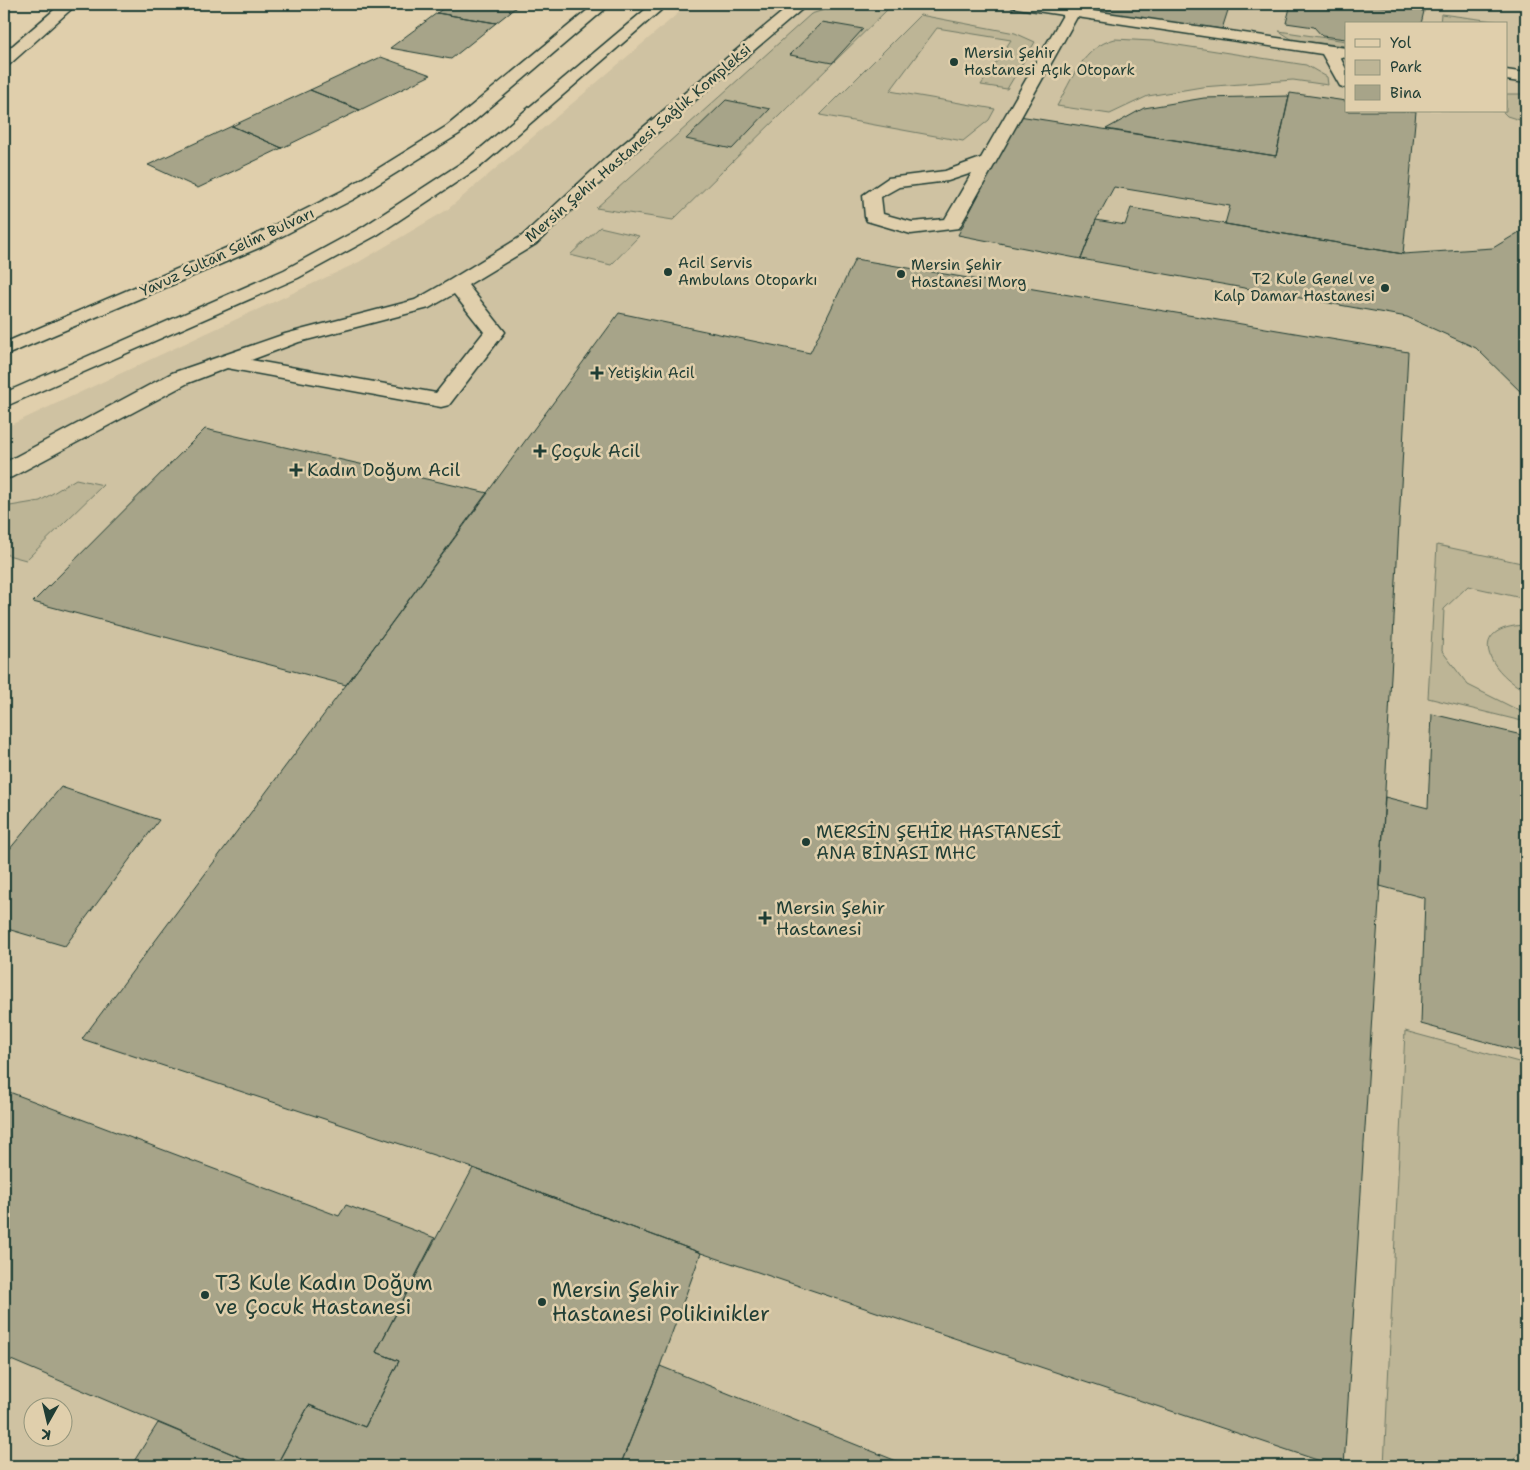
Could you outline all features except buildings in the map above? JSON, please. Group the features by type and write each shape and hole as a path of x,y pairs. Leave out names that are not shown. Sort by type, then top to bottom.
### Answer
{"street":[{"path":"4,61 70,4"},
{"name":"Yavuz Sultan Selim Bulvarı","path":"4,350 254,243 348,195 453,130 604,4"},
{"path":"4,401 291,274 370,231 475,162 661,4"},
{"name":"Mersin Şehir Hastanesi Sağlık Kompleksi","path":"4,472 180,378 292,338 422,304 530,240 611,163 801,4"},
{"path":"1017,4 1345,53"},
{"path":"986,162 948,176 894,182 872,195 874,217 911,228 952,224 996,144 1029,92 1072,12"},
{"path":"1328,50 1345,81"},
{"path":"1508,75 1526,78"},
{"path":"225,362 441,400 495,332 456,284"}],"shaded area":[{"name":"Mersin Şehir Hastanesi","path":"689,4 1526,4 1526,1466 4,1466 4,428 359,262 447,210"}],"green space":[{"path":"848,6 889,8 673,220 596,208 811,14 827,9"},
{"path":"1441,14 1501,22 1440,22"},
{"path":"920,15 1015,33 1035,42 1007,89 981,85 1011,40 937,28 890,91 995,109 989,120 963,141 820,115"},
{"path":"1279,31 1345,41 1345,46 1293,40"},
{"path":"1115,39 1152,41 1306,65 1327,77 1328,85 1293,80 1202,87 1148,96 1110,114 1057,106 1080,65 1095,49"},
{"path":"1508,94 1526,94 1526,122 1507,116 1503,112 1508,112"},
{"path":"600,227 639,236 611,265 570,255"},
{"path":"76,479 103,485 26,560 4,554 4,507 40,501"},
{"path":"1437,545 1526,564 1526,599 1468,586 1444,609 1442,651 1468,685 1526,714 1526,722 1428,698"},
{"path":"1526,625 1526,691 1513,683 1493,662 1489,652 1489,642 1495,633 1507,628"},
{"path":"1405,1031 1526,1064 1526,1443 1509,1466 1384,1466"}],"place":[{"name":"Mersin Şehir Hastanesi Açık Otopark","path":"954,62"},
{"name":"Acil Servis Ambulans Otoparkı","path":"668,272"},
{"name":"Mersin Şehir Hastanesi Morg","path":"901,274"},
{"name":"T2 Kule Genel ve Kalp Damar Hastanesi","path":"1385,288"},
{"name":"Yetişkin Acil","path":"597,373"},
{"name":"Çoçuk Acil","path":"540,451"},
{"name":"Kadın Doğum Acil","path":"296,470"},
{"name":"MERSİN ŞEHİR HASTANESİ ANA BİNASI MHC","path":"806,842"},
{"name":"Mersin Şehir Hastanesi","path":"765,918"},
{"name":"T3 Kule Kadın Doğum ve Çocuk Hastanesi","path":"205,1295"},
{"name":"Mersin Şehir Hastanesi Polikinikler","path":"542,1302"}]}
